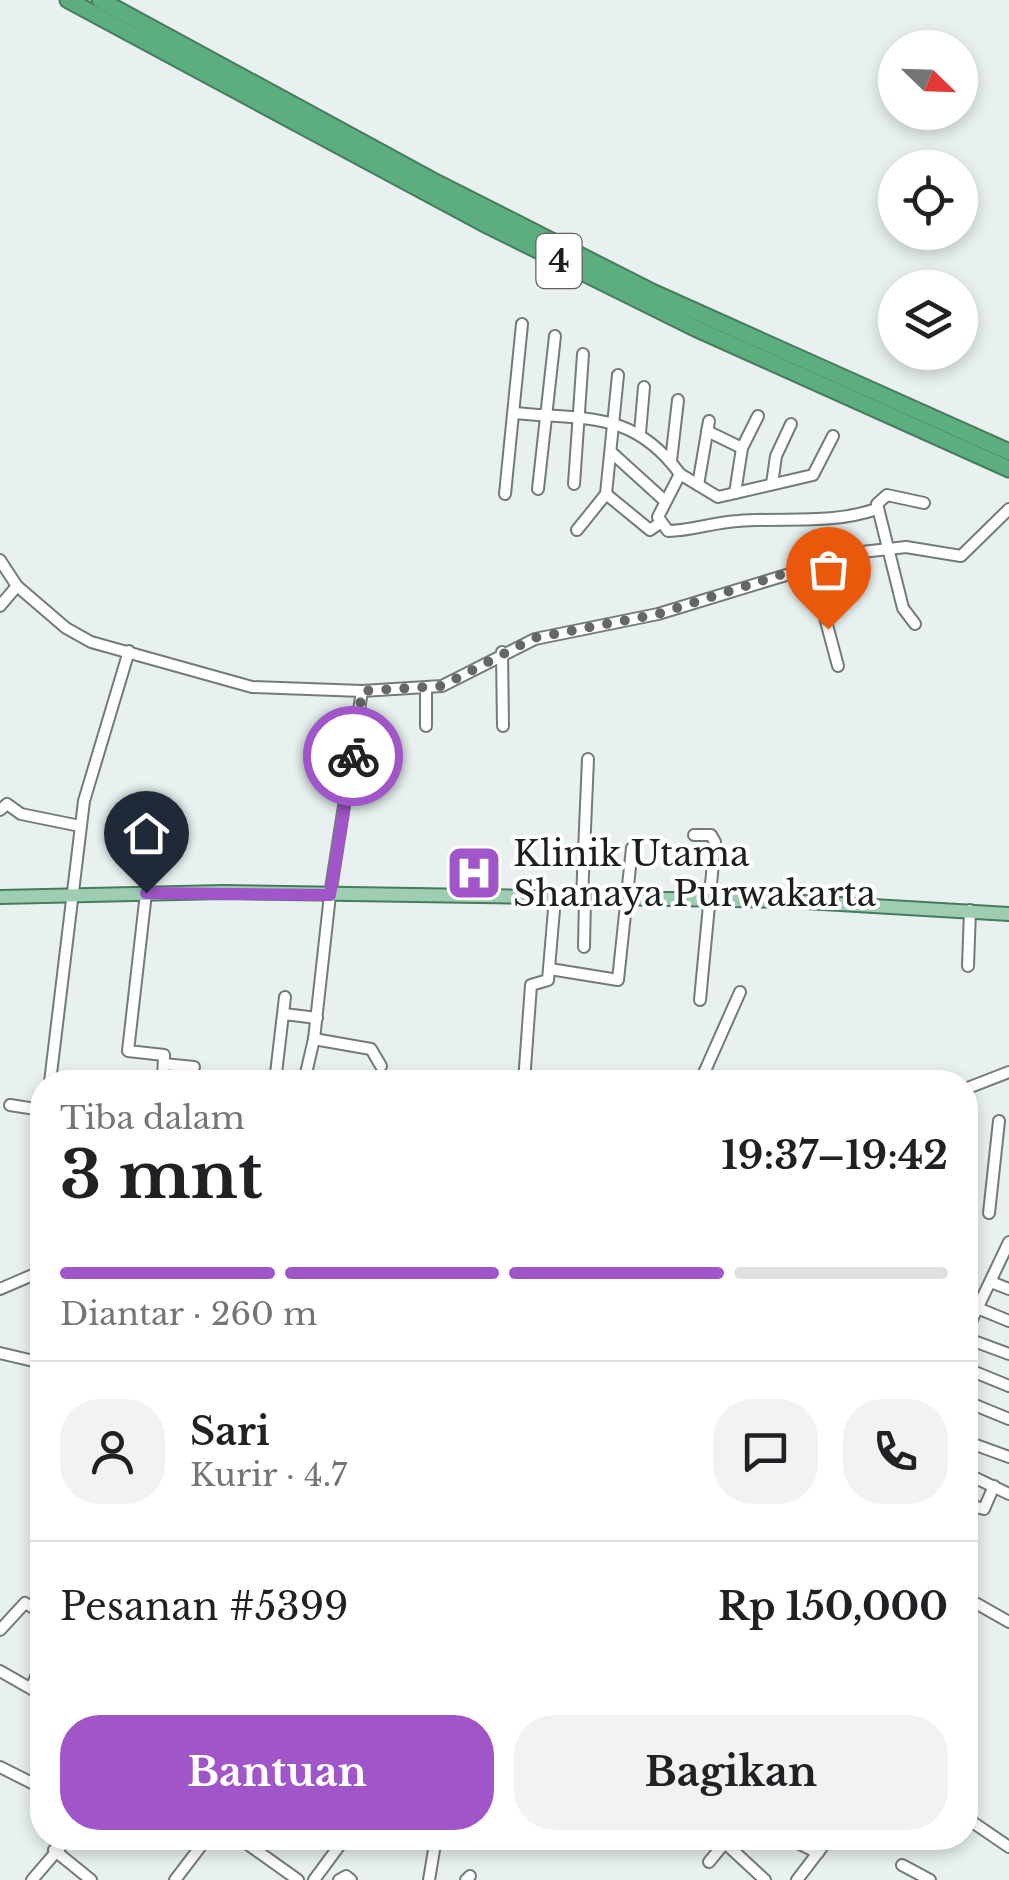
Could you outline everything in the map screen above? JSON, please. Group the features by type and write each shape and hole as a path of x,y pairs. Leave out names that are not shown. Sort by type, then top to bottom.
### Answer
{"highway":[{"name":"4","path":"68,0 482,223 695,328 1009,469"},
{"name":"4","path":"100,0 436,183 652,292 1009,452"}],"main road":[{"path":"0,897 146,893 583,898 1009,914"}],"street":[{"path":"505,494 522,324"},
{"path":"538,489 554,336"},
{"path":"574,484 582,354"},
{"path":"577,530 606,494 618,375"},
{"path":"640,433 644,386"},
{"path":"671,461 678,400"},
{"path":"514,413 580,417 640,433 680,474 718,497 813,474 833,436"},
{"path":"735,493 742,448 758,416"},
{"path":"772,484 776,456 791,424"},
{"path":"698,485 708,426 742,448"},
{"path":"611,452 665,501"},
{"path":"606,494 650,530 660,523 665,501 680,474"},
{"path":"915,624 903,608 877,508 878,499 886,495 924,503"},
{"path":"660,523 672,532 749,520 790,518 812,523 877,508"},
{"path":"1,566 17,586 77,635 252,688 426,688 458,679 502,652 544,636 672,610 811,565 888,548 922,548 961,556 1009,509"},
{"path":"811,565 838,666"},
{"path":"0,606 17,586"},
{"path":"51,1070 80,826 90,776 129,651"},
{"path":"502,652 502,726"},
{"path":"426,688 426,726"},
{"path":"307,1070 362,691"},
{"path":"584,947 588,759"},
{"path":"350,770 390,774"},
{"path":"0,810 7,804 21,814 80,826"},
{"path":"694,834 711,835 716,842 700,1000"},
{"path":"550,969 618,980 632,848"},
{"path":"146,893 128,1051 162,1054 164,1070"},
{"path":"525,1070 531,986 546,982 550,969 555,898"},
{"path":"968,966 970,910"},
{"path":"705,1070 740,992"},
{"path":"277,1070 285,998"},
{"path":"284,1014 316,1018"},
{"path":"314,1040 370,1049 381,1066"},
{"path":"164,1064 194,1067"},
{"path":"978,1084 1009,1072"},
{"path":"10,1104 30,1108"},
{"path":"989,1213 1003,1167 999,1121"},
{"path":"1009,1242 978,1309 1009,1321"},
{"path":"0,1289 30,1276"},
{"path":"992,1282 1009,1289"},
{"path":"978,1341 1009,1354"},
{"path":"0,1353 30,1360"},
{"path":"978,1373 1009,1386"},
{"path":"978,1406 1009,1419"},
{"path":"978,1445 1009,1458"},
{"path":"978,1479 1009,1494"},
{"path":"978,1508 984,1510 994,1486"},
{"path":"0,1630 25,1603 30,1606"},
{"path":"978,1604 1009,1622"},
{"path":"0,1671 30,1687"},
{"path":"0,1767 30,1782"},
{"path":"978,1826 1009,1847"},
{"path":"32,1880 54,1850 91,1880"},
{"path":"175,1880 198,1850"},
{"path":"256,1850 298,1880"},
{"path":"314,1880 336,1850"},
{"path":"429,1880 434,1850"},
{"path":"708,1862 718,1850"},
{"path":"736,1850 765,1880"},
{"path":"812,1850 818,1853"},
{"path":"797,1880 820,1850"},
{"path":"902,1865 930,1880"},
{"path":"339,1880 351,1880"}],"way so far":[{"path":"353,756 362,691 442,686 534,638 658,614 811,565 828,629"}],"place":[{"name":"Klinik Utama Shanaya Purwakarta","path":"474,873"}],"route":[{"path":"146,893 330,895 353,756"}]}
